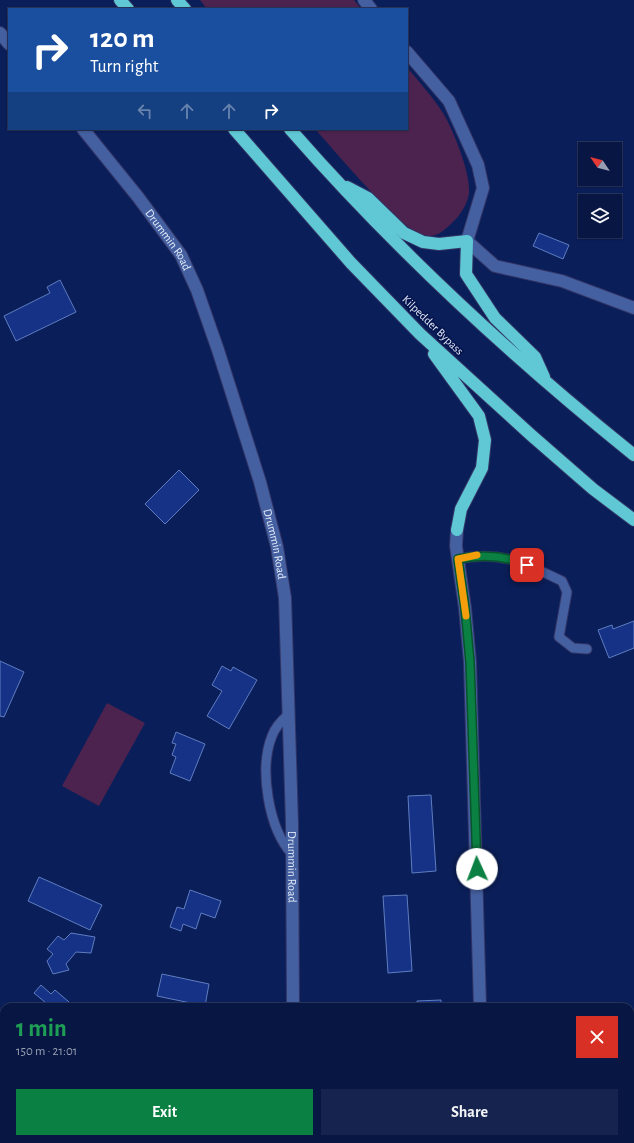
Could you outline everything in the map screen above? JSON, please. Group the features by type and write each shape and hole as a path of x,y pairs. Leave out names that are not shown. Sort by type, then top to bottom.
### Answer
{"highway":[{"path":"120,0 127,8"},
{"path":"177,0 184,8"},
{"name":"Kilpedder Bypass","path":"235,130 351,263 420,334 593,489 634,520"},
{"path":"291,130 337,182 423,270 547,384 634,455"},
{"path":"337,182 368,198 404,233 423,242 439,244 467,241 466,274 495,318 535,358 547,384"},
{"path":"420,334 479,416 485,440 482,468 461,509 457,530"}],"street":[{"path":"364,0 370,8"},
{"path":"0,33 8,43"},
{"path":"408,53 449,102 478,165 483,188 467,241 495,266 562,281 634,308"},
{"name":"Drummin Road","path":"84,130 138,197 181,255 197,290 216,343 260,482 277,547 286,598 292,854 293,1003"},
{"path":"457,530 456,546 465,608 470,662 480,1003"}],"lane":[{"path":"458,559 476,555 503,557 517,561 562,581 567,592 559,637 573,648 587,649"},
{"path":"289,714 279,723 272,736 268,757 266,784 271,807 283,844 292,854"}],"shaded area":[{"path":"200,0 354,0 360,8 206,8"},
{"path":"408,68 435,101 447,120 456,140 469,185 467,201 464,208 450,225 436,235 427,236 411,229 383,204 316,130 408,130"},
{"path":"107,703 145,723 99,806 62,786"}],"building":[{"path":"539,233 569,245 563,259 533,246"},
{"path":"60,280 76,312 16,341 4,316 50,293 47,287"},
{"path":"179,470 199,490 165,524 145,504"},
{"path":"634,621 634,648 609,658 598,630 612,625 613,629"},
{"path":"0,661 24,672 4,717 0,716"},
{"path":"222,666 231,671 233,667 257,680 229,729 207,716 222,691 212,685"},
{"path":"176,732 205,744 190,781 170,773 176,757 172,755 176,744 172,743"},
{"path":"431,795 436,871 412,873 408,796"},
{"path":"39,877 102,905 90,930 28,901"},
{"path":"190,890 221,901 215,918 201,913 196,929 183,924 181,931 170,927 177,907 184,909"},
{"path":"407,895 412,971 388,973 383,896"},
{"path":"71,933 95,937 91,953 76,952 66,964 69,970 53,974 47,961 53,954 47,949 58,936 64,940"},
{"path":"162,974 209,984 206,1003 191,1003 157,996"},
{"path":"41,985 51,994 55,990 69,1002 46,1003 34,993"},
{"path":"441,1000 441,1003 417,1003 417,1001"}],"slow traffic":[{"path":"466,616 458,559 477,555"}],"route":[{"path":"477,869 470,662 465,608 458,559 476,555 503,557 527,565"}]}
